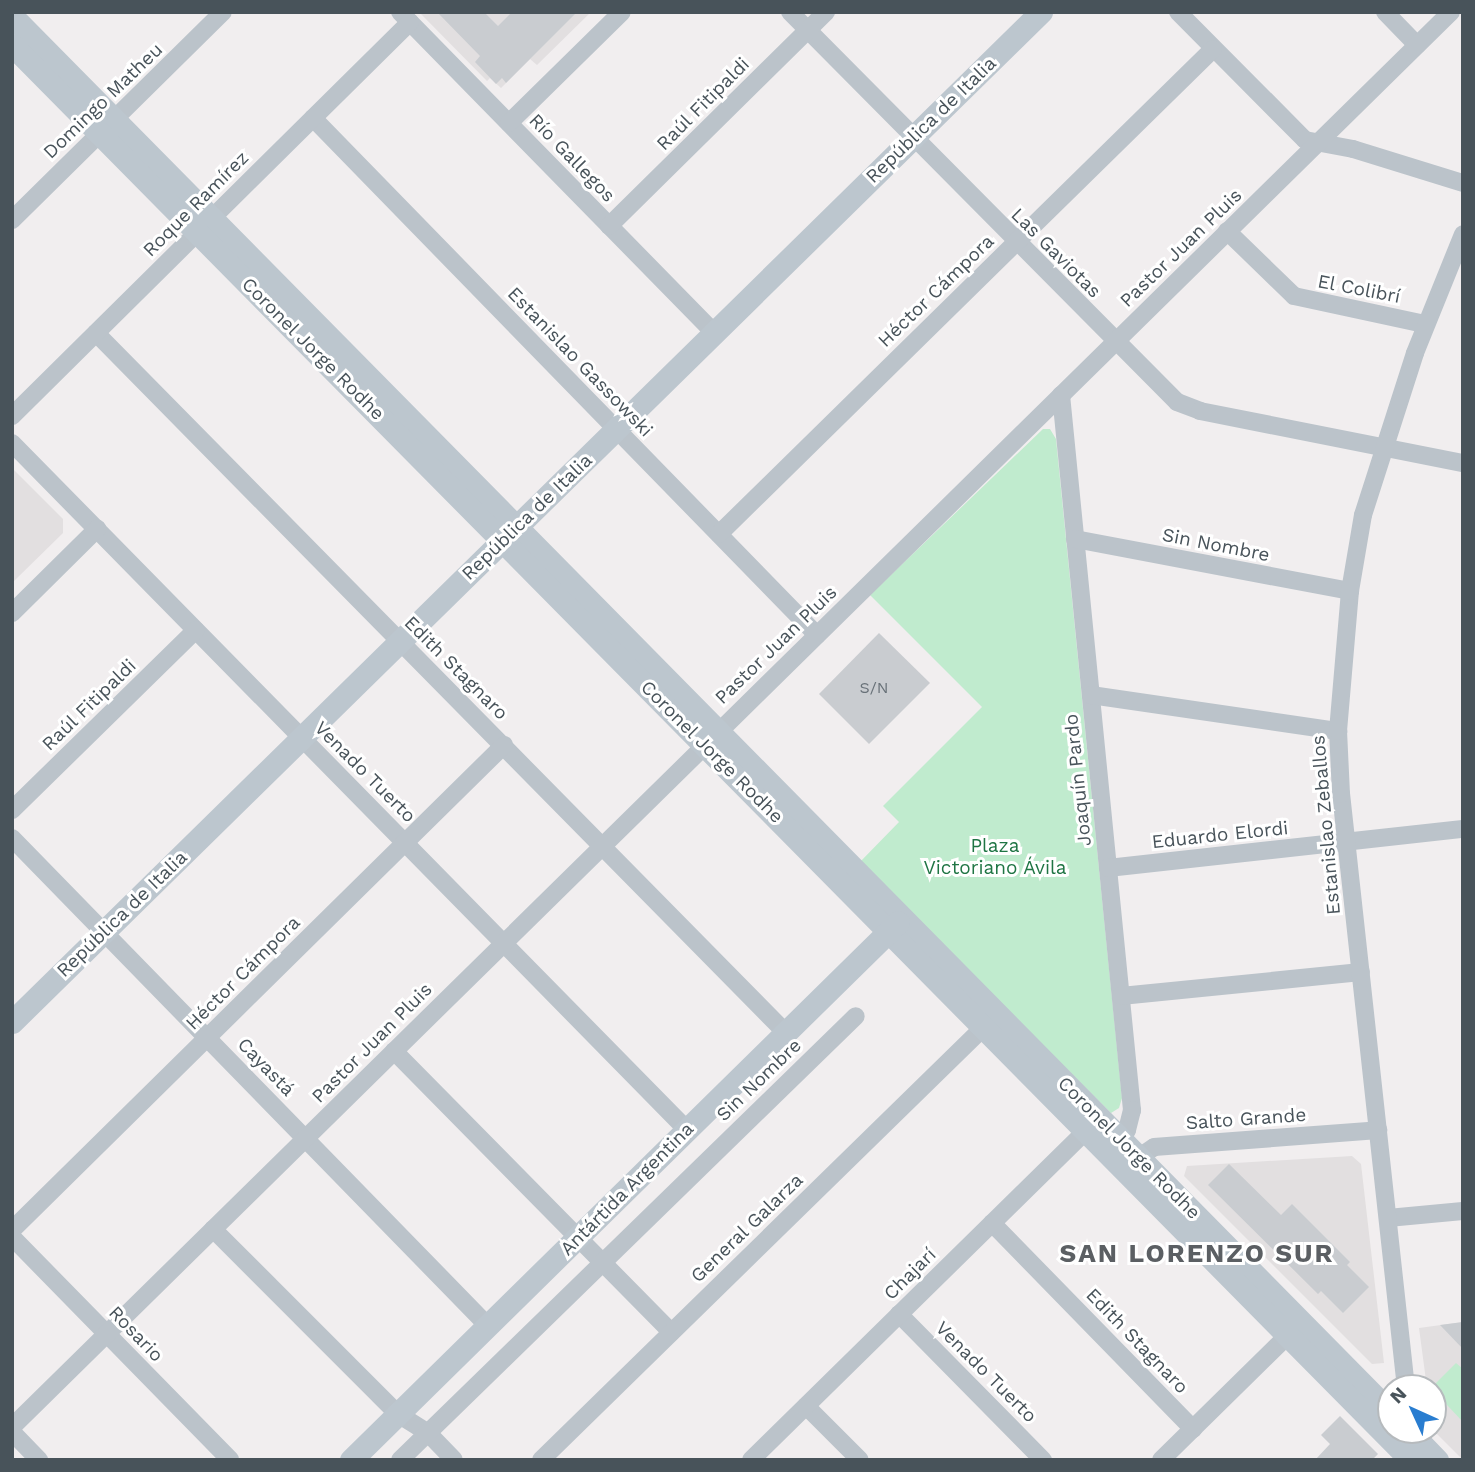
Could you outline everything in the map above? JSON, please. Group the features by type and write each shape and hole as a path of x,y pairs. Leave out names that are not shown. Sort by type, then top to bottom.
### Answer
{"main road":[{"name":"República de Italia","path":"12,1022 1041,12"},
{"name":"Coronel Jorge Rodhe","path":"12,16 107,127"},
{"name":"Coronel Jorge Rodhe","path":"12,44 107,127 1114,1146 1377,1407"},
{"name":"Coronel Jorge Rodhe","path":"895,925 984,1027 1093,1124"},
{"name":"Antártida Argentina","path":"351,1460 895,925"},
{"name":"Coronel Jorge Rodhe","path":"1131,1163 1288,1335 1377,1409"},
{"name":"Coronel Jorge Rodhe","path":"1402,1444 1411,1460"},
{"path":"1422,1444 1437,1460"}],"street":[{"path":"509,123 622,12"},
{"name":"Las Gaviotas","path":"790,12 1167,394 1188,407 1463,463"},
{"name":"Raúl Fitipaldi","path":"609,226 826,12"},
{"path":"1178,12 1300,136 1317,144 1353,149 1463,183"},
{"path":"1385,12 1417,45"},
{"name":"Pastor Juan Pluis","path":"12,1427 1451,12"},
{"name":"Domingo Matheu","path":"12,220 216,15"},
{"name":"Río Gallegos","path":"405,17 714,333"},
{"name":"Roque Ramírez","path":"12,416 313,118 405,17"},
{"name":"Héctor Cámpora","path":"719,534 1213,49"},
{"name":"Estanislao Gassowski","path":"313,118 817,635"},
{"name":"El Colibrí","path":"1227,231 1294,296 1425,324"},
{"name":"Estanislao Zeballos","path":"1405,1374 1346,842 1338,731 1350,592 1360,527 1425,324 1463,234"},
{"name":"Edith Stagnaro","path":"96,332 786,1033"},
{"name":"Joaquín Pardo","path":"1061,395 1132,1115 1114,1146"},
{"name":"Venado Tuerto","path":"12,443 687,1130"},
{"path":"12,613 97,529"},
{"name":"Sin Nombre","path":"1075,539 1350,592"},
{"name":"Raúl Fitipaldi","path":"12,810 196,630"},
{"path":"1091,695 1338,731"},
{"name":"Héctor Cámpora","path":"12,1230 504,746"},
{"name":"Eduardo Elordi","path":"1108,868 1463,829"},
{"name":"Cayastá","path":"12,838 488,1325"},
{"path":"1121,996 1361,972"},
{"name":"Sin Nombre","path":"400,1460 856,1016"},
{"name":"General Galarza","path":"541,1460 984,1027"},
{"path":"394,1051 671,1332"},
{"name":"Chajarí","path":"751,1460 1093,1124"},
{"name":"Salto Grande","path":"1131,1163 1159,1147 1378,1130"},
{"path":"1388,1218 1463,1211"},
{"name":"Edith Stagnaro","path":"992,1223 1193,1429"},
{"path":"213,1229 398,1414 428,1433 454,1460"},
{"name":"Rosario","path":"12,1237 230,1460"},
{"name":"Venado Tuerto","path":"900,1314 1043,1460"},
{"path":"1161,1460 1288,1335"},
{"path":"806,1406 860,1460"},
{"path":"12,1432 39,1460"}],"shaded area":[{"path":"419,12 591,12 537,65 530,59 501,88 490,78 487,81"},
{"path":"12,468 63,519 63,533 12,583"},
{"path":"1352,1156 1361,1164 1384,1363 1372,1364 1184,1176 1187,1166"},
{"path":"1463,1322 1463,1460 1447,1444 1447,1374 1425,1374 1419,1328"}],"green space":[{"name":"Plaza Victoriano Ávila","path":"1043,429 1050,429 1056,439 1122,1098 1119,1108 1111,1113 859,863 899,822 883,806 982,707 870,595"},
{"path":"1456,1363 1463,1369 1463,1422 1447,1405 1445,1374"}],"building":[{"path":"437,12 484,12 498,26 512,12 577,12 506,83 502,78 496,84 475,62 480,56"},
{"path":"879,633 930,683 869,744 819,694"},
{"path":"1229,1164 1281,1215 1292,1204 1350,1262 1347,1265 1369,1287 1343,1313 1321,1291 1318,1294 1208,1185"},
{"path":"1463,1322 1463,1349 1440,1325"},
{"path":"1340,1416 1378,1454 1372,1460 1315,1460 1330,1444 1321,1435"}],"district":[{"name":"SAN LORENZO SUR","path":"1197,1254"}]}
